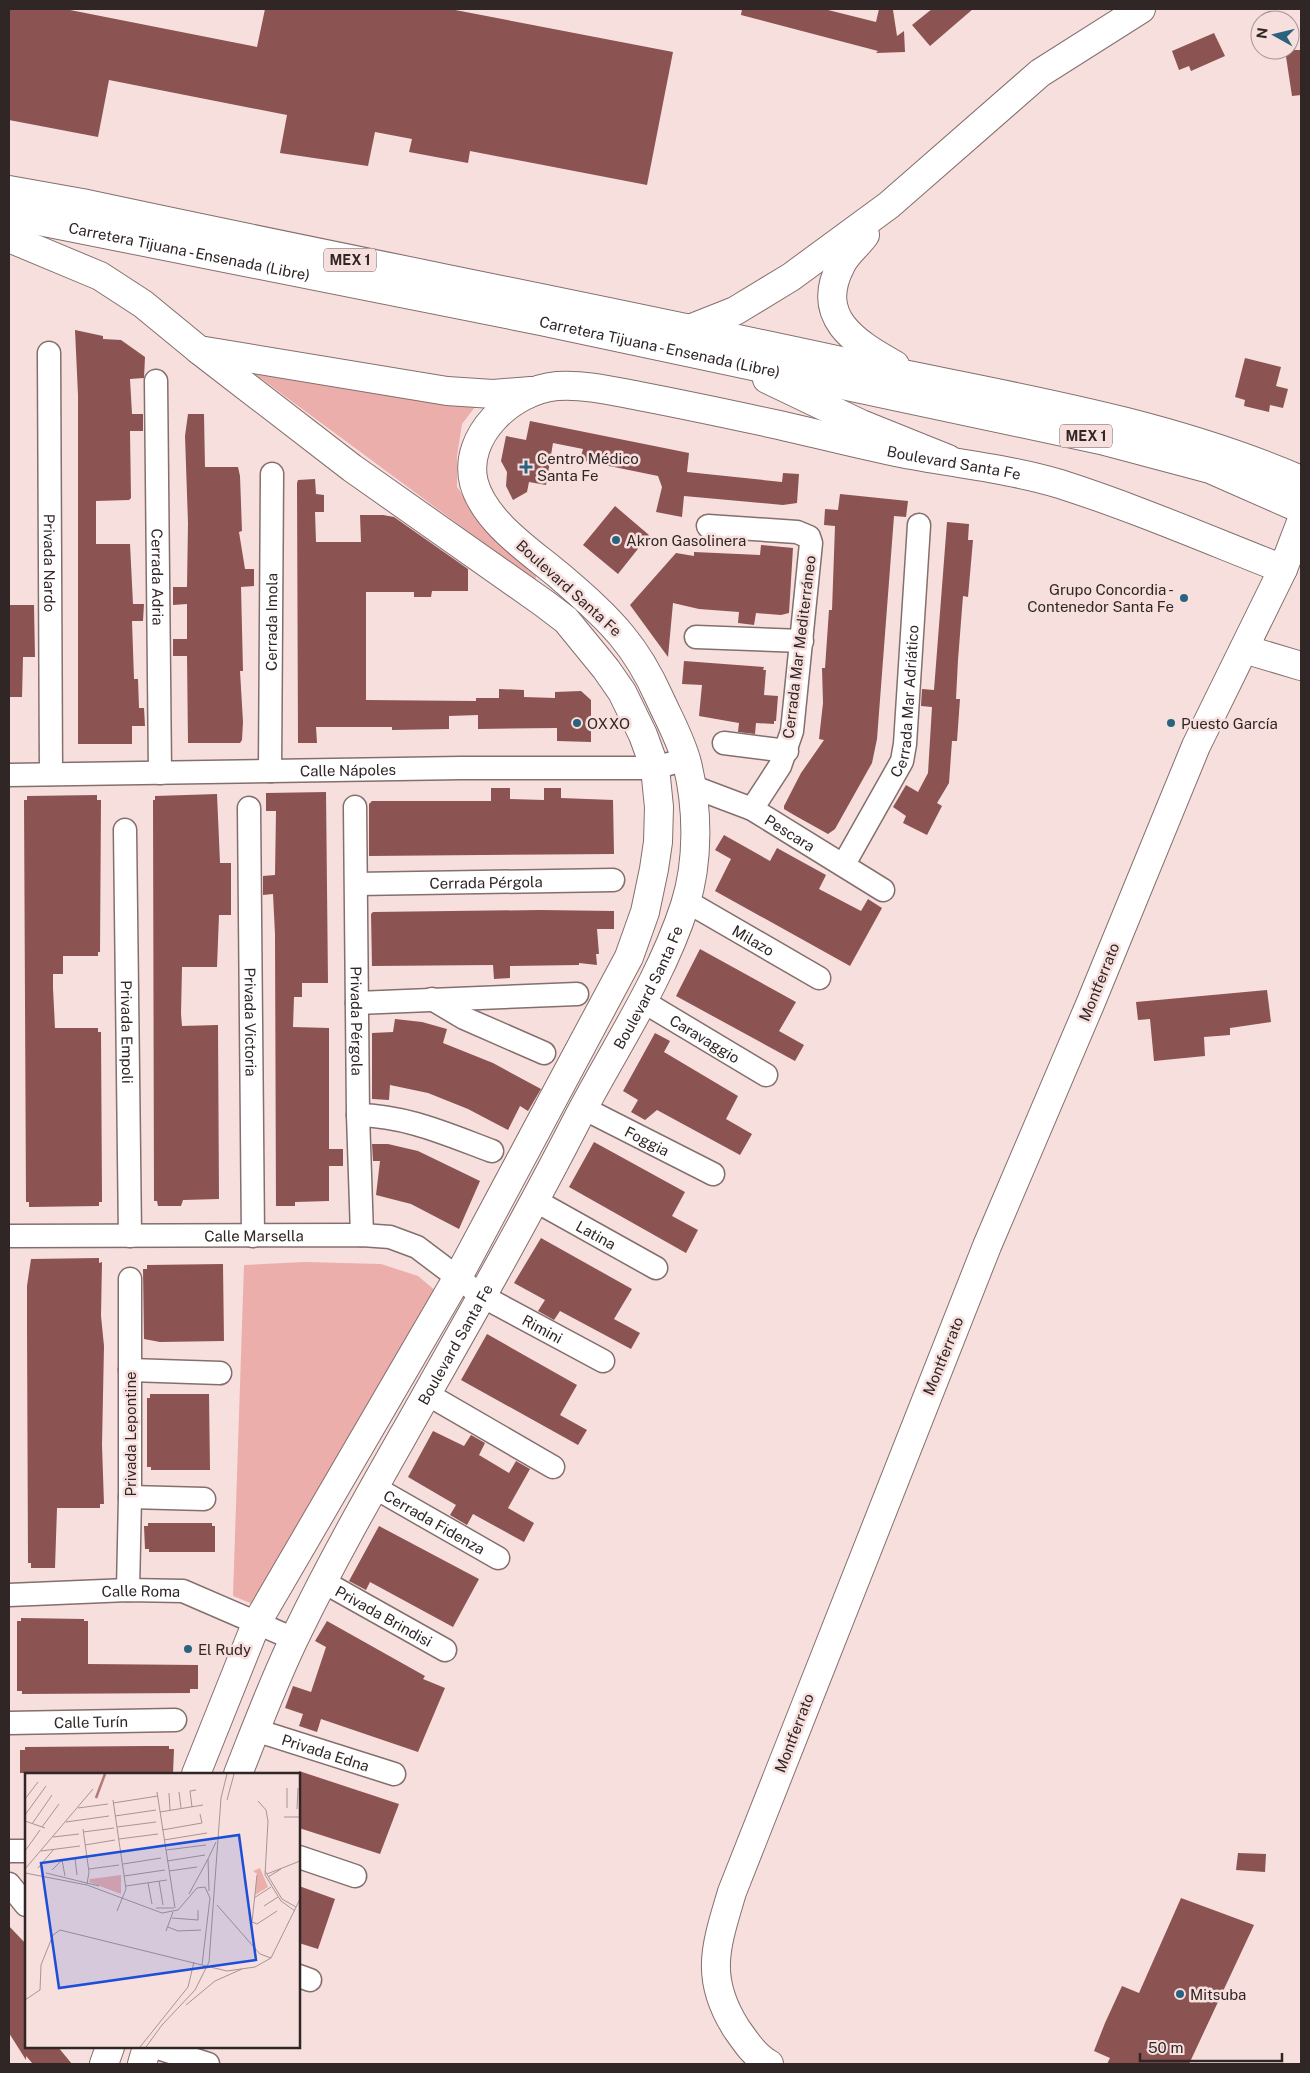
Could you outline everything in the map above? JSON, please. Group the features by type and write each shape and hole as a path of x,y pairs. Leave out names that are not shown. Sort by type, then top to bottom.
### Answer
{"main road":[{"path":"692,328 716,320 792,277 889,205 1040,73 1141,9"},
{"name":"Carretera Tijuana - Ensenada (Libre)","path":"9,190 82,203 589,310 692,328 1131,422 1219,448 1301,480"},
{"path":"889,205 841,264 834,281 833,299 835,316 843,329 856,341 914,376"},
{"name":"Carretera Tijuana - Ensenada (Libre)","path":"9,215 977,412 1148,452 1210,469 1301,509"},
{"name":"Boulevard Santa Fe","path":"9,238 100,276 143,304 199,350 352,468 566,620 612,676 622,692 655,768 659,807 658,842 645,912 629,957 458,1277 256,1624 196,1773"},
{"path":"199,350 447,391 493,394 532,391"},
{"path":"730,361 861,424 948,459"},
{"name":"Boulevard Santa Fe","path":"238,1773 294,1639 322,1582 372,1486 427,1394 536,1201 583,1108 644,1002 663,962 686,901 695,840 691,786 686,759 652,683 625,639 569,584 524,548 484,506 472,479 475,452 488,424 502,410 532,391 558,386 602,389 700,407 901,453 948,459 1056,483 1124,506 1283,569"},
{"name":"Montferrato","path":"769,2064 762,2060 742,2037 729,2016 715,1980 716,1946 732,1892 987,1246 1091,1002 1196,746 1283,569 1301,522"},
{"path":"1244,649 1301,666"},
{"path":"104,2064 110,2048"},
{"path":"142,2064 147,2048"}],"street":[{"name":"Privada Nardo","path":"49,353 50,774"},
{"name":"Cerrada Adria","path":"156,381 160,773"},
{"name":"Cerrada Imola","path":"270,771 272,474"},
{"name":"Cerrada Mar Adriático","path":"844,864 902,761 906,744 920,525"},
{"name":"Cerrada Mar Mediterráneo","path":"708,526 797,532 809,537 811,550 792,732 787,751 752,809"},
{"path":"545,604 569,584"},
{"path":"696,637 802,641"},
{"path":"724,743 787,751"},
{"name":"Calle Nápoles","path":"9,775 655,768 686,759"},
{"name":"Pescara","path":"691,786 752,809 844,864 883,890"},
{"name":"Privada Pérgola","path":"355,807 358,1115 362,1235"},
{"name":"Privada Victoria","path":"249,808 253,1236"},
{"name":"Privada Empoli","path":"125,830 130,1236"},
{"name":"Cerrada Pérgola","path":"357,884 614,880"},
{"name":"Milazo","path":"686,901 819,978"},
{"path":"357,1003 577,994"},
{"path":"432,999 464,1018 544,1052"},
{"name":"Caravaggio","path":"644,1002 766,1075"},
{"name":"Foggia","path":"583,1108 713,1174"},
{"path":"358,1115 385,1116 415,1122 492,1151"},
{"name":"Latina","path":"536,1201 656,1268"},
{"name":"Calle Marsella","path":"9,1236 362,1235 404,1241 458,1277 482,1296"},
{"name":"Privada Lepontine","path":"128,1590 130,1279"},
{"name":"Rimini","path":"482,1296 603,1361"},
{"path":"130,1370 220,1373"},
{"path":"427,1394 553,1467"},
{"name":"Cerrada Fidenza","path":"372,1486 498,1558"},
{"path":"130,1497 204,1499"},
{"name":"Privada Brindisi","path":"322,1582 446,1650"},
{"name":"Calle Roma","path":"9,1595 128,1590 183,1592 204,1599 256,1624 294,1639"},
{"name":"Calle Turín","path":"9,1722 175,1720"},
{"name":"Privada Edna","path":"255,1730 394,1774"},
{"path":"9,1850 25,1851"},
{"path":"300,1857 355,1876"},
{"path":"9,1884 25,1904"},
{"path":"159,2048 208,2064"}],"shaded area":[{"path":"238,364 478,403 462,424 457,456 457,487 482,520 537,573 535,581 263,380"},
{"path":"304,1262 381,1264 418,1276 437,1292 263,1608 233,1596 244,1265"}],"building":[{"path":"9,9 65,9 257,47 265,9 450,9 673,52 647,185 470,151 468,163 409,152 412,139 375,132 368,166 280,153 287,115 109,80 98,137 9,120"},
{"path":"742,9 824,9 876,22 879,9 893,10 897,36 904,31 905,52 876,53 878,51 741,15"},
{"path":"932,9 973,9 930,46 912,25"},
{"path":"1214,33 1225,56 1191,71 1189,66 1179,70 1172,51"},
{"path":"1301,50 1301,95 1292,96 1287,60 1300,60"},
{"path":"75,330 103,336 103,339 121,340 145,357 144,378 130,379 132,414 143,414 143,431 130,431 131,498 129,500 96,501 96,544 130,544 133,604 144,604 143,621 132,621 134,679 138,679 139,708 144,708 145,726 132,726 132,744 78,744 78,395"},
{"path":"1245,358 1281,367 1276,386 1288,389 1283,408 1270,405 1269,412 1244,406 1245,400 1235,397"},
{"path":"188,414 204,414 205,467 238,467 240,476 242,531 239,532 245,569 254,569 254,586 241,587 243,671 240,671 243,722 242,740 240,743 188,743 187,656 173,656 173,639 187,639 187,604 173,605 173,587 187,587 188,523 185,436"},
{"path":"530,421 689,453 687,472 782,482 783,473 799,474 797,503 783,505 684,496 682,517 656,512 662,487 658,476 580,460 583,449 553,443 546,485 529,482 527,492 513,500 506,486 507,472 501,461 506,436 526,440"},
{"path":"315,479 316,494 324,495 324,512 315,512 316,542 361,542 360,515 383,515 394,517 468,569 468,591 432,591 431,597 414,597 414,592 366,592 366,700 476,701 476,698 499,698 499,689 524,690 524,697 555,698 555,692 581,691 591,700 591,742 557,741 557,728 478,729 478,715 449,716 449,729 392,730 392,727 316,727 317,743 298,743 297,483 298,480"},
{"path":"840,494 908,501 906,517 894,516 877,739 872,763 835,829 828,834 784,809 784,806 801,773 824,740 819,739 823,703 822,668 825,668 829,610 832,610 835,526 824,525 825,509 838,510"},
{"name":"Akron Gasolinera","path":"615,506 649,535 618,574 583,545"},
{"path":"947,522 969,524 968,540 973,540 968,597 963,596 956,699 960,699 957,741 952,741 949,783 937,803 942,806 927,835 903,823 906,816 893,807 906,785 918,792 928,773 932,707 921,706 922,689 934,690"},
{"path":"761,545 793,548 789,613 781,615 756,613 754,625 738,623 739,612 699,609 673,603 668,657 630,605 676,553 694,556 694,552 760,555"},
{"path":"9,605 34,605 35,657 23,657 22,697 9,697"},
{"path":"684,661 764,667 763,670 766,670 764,695 778,696 776,721 774,721 774,724 756,723 755,734 738,732 739,723 699,716 702,685 682,684"},
{"path":"491,788 510,788 510,799 544,800 544,788 561,788 561,798 613,800 614,854 369,856 369,804 372,801 491,801"},
{"path":"326,792 328,983 302,983 302,997 294,997 293,1027 329,1028 329,1149 343,1149 343,1166 329,1166 329,1201 295,1202 295,1206 276,1206 275,934 273,894 263,895 263,876 275,875 276,811 266,811 266,793"},
{"path":"217,794 220,863 231,863 231,915 219,915 217,967 182,967 181,1014 182,1026 218,1025 219,1199 183,1200 181,1206 158,1206 157,1201 154,1201 153,800 155,800 155,796"},
{"path":"97,795 97,800 101,800 100,952 98,952 98,956 63,956 63,974 53,974 53,988 55,1028 98,1028 98,1032 101,1032 102,1202 99,1202 99,1206 29,1207 29,1202 26,1202 24,800 27,800 27,796"},
{"path":"724,835 770,861 777,848 826,875 819,889 861,911 868,899 882,908 850,966 715,891 731,859 715,850"},
{"path":"614,911 614,929 597,929 599,954 596,954 597,965 579,963 579,965 510,966 510,978 494,979 493,965 372,966 371,914 373,912"},
{"path":"700,949 796,1002 779,1031 804,1045 795,1061 676,996"},
{"path":"1267,990 1271,1022 1230,1028 1230,1035 1204,1037 1205,1056 1154,1061 1150,1019 1138,1020 1136,1002"},
{"path":"395,1019 422,1022 447,1029 443,1043 493,1063 541,1089 528,1111 520,1106 508,1130 468,1109 428,1093 390,1085 389,1100 372,1099 372,1033 393,1032"},
{"path":"655,1033 670,1041 664,1052 738,1096 726,1119 752,1134 740,1155 657,1110 645,1120 631,1112 638,1100 623,1091"},
{"path":"594,1142 685,1192 672,1216 698,1230 686,1253 569,1187"},
{"path":"372,1144 388,1144 418,1151 480,1181 459,1229 411,1204 376,1195 380,1161 373,1161"},
{"path":"541,1238 632,1289 614,1319 640,1333 631,1349 560,1311 554,1320 538,1311 545,1300 514,1283"},
{"path":"99,1258 99,1263 102,1262 101,1316 104,1346 102,1445 104,1504 100,1504 100,1508 57,1508 55,1568 31,1568 31,1563 28,1563 27,1286 31,1259"},
{"path":"223,1264 224,1341 160,1342 144,1339 143,1269 147,1269 147,1265"},
{"path":"487,1334 577,1385 560,1415 587,1430 578,1445 461,1380"},
{"path":"150,1394 209,1394 210,1470 151,1470 151,1467 147,1467 147,1398 150,1398"},
{"path":"433,1431 464,1446 471,1435 485,1443 479,1455 509,1473 516,1461 530,1469 508,1508 534,1523 524,1542 473,1514 467,1525 450,1515 456,1505 408,1477"},
{"path":"148,1523 212,1523 212,1526 215,1526 215,1552 149,1552 149,1549 145,1549 144,1526 148,1526"},
{"path":"379,1526 479,1579 453,1627 370,1582 366,1590 349,1581"},
{"path":"21,1618 84,1619 84,1621 88,1621 88,1664 198,1665 198,1689 190,1689 190,1693 22,1694 22,1691 17,1691 17,1621 21,1621"},
{"path":"327,1621 425,1676 423,1679 445,1688 418,1752 321,1719 317,1732 299,1726 303,1714 285,1708 293,1686 311,1692 326,1647 315,1641"},
{"path":"169,1746 169,1749 174,1749 173,1773 20,1773 20,1750 25,1750 25,1747"},
{"path":"299,1771 399,1804 380,1854 300,1828"},
{"path":"1238,1853 1266,1854 1265,1872 1236,1870"},
{"path":"300,1886 335,1899 318,1949 300,1943"},
{"name":"Mitsuba","path":"1181,1898 1254,1925 1189,2064 1107,2064 1110,2058 1094,2051 1105,2023 1122,1986 1139,1993"},
{"path":"9,1926 25,1943 25,2048 59,2048 72,2064 33,2064 26,2056 26,2060 9,2033"}],"place":[{"name":"Centro Médico Santa Fe","path":"526,467"},
{"name":"Akron Gasolinera","path":"616,540"},
{"name":"Grupo Concordia - Contenedor Santa Fe","path":"1184,598"},
{"name":"OXXO","path":"577,723"},
{"name":"Puesto García","path":"1171,723"},
{"name":"El Rudy","path":"188,1649"},
{"name":"Mitsuba","path":"1180,1994"}]}
